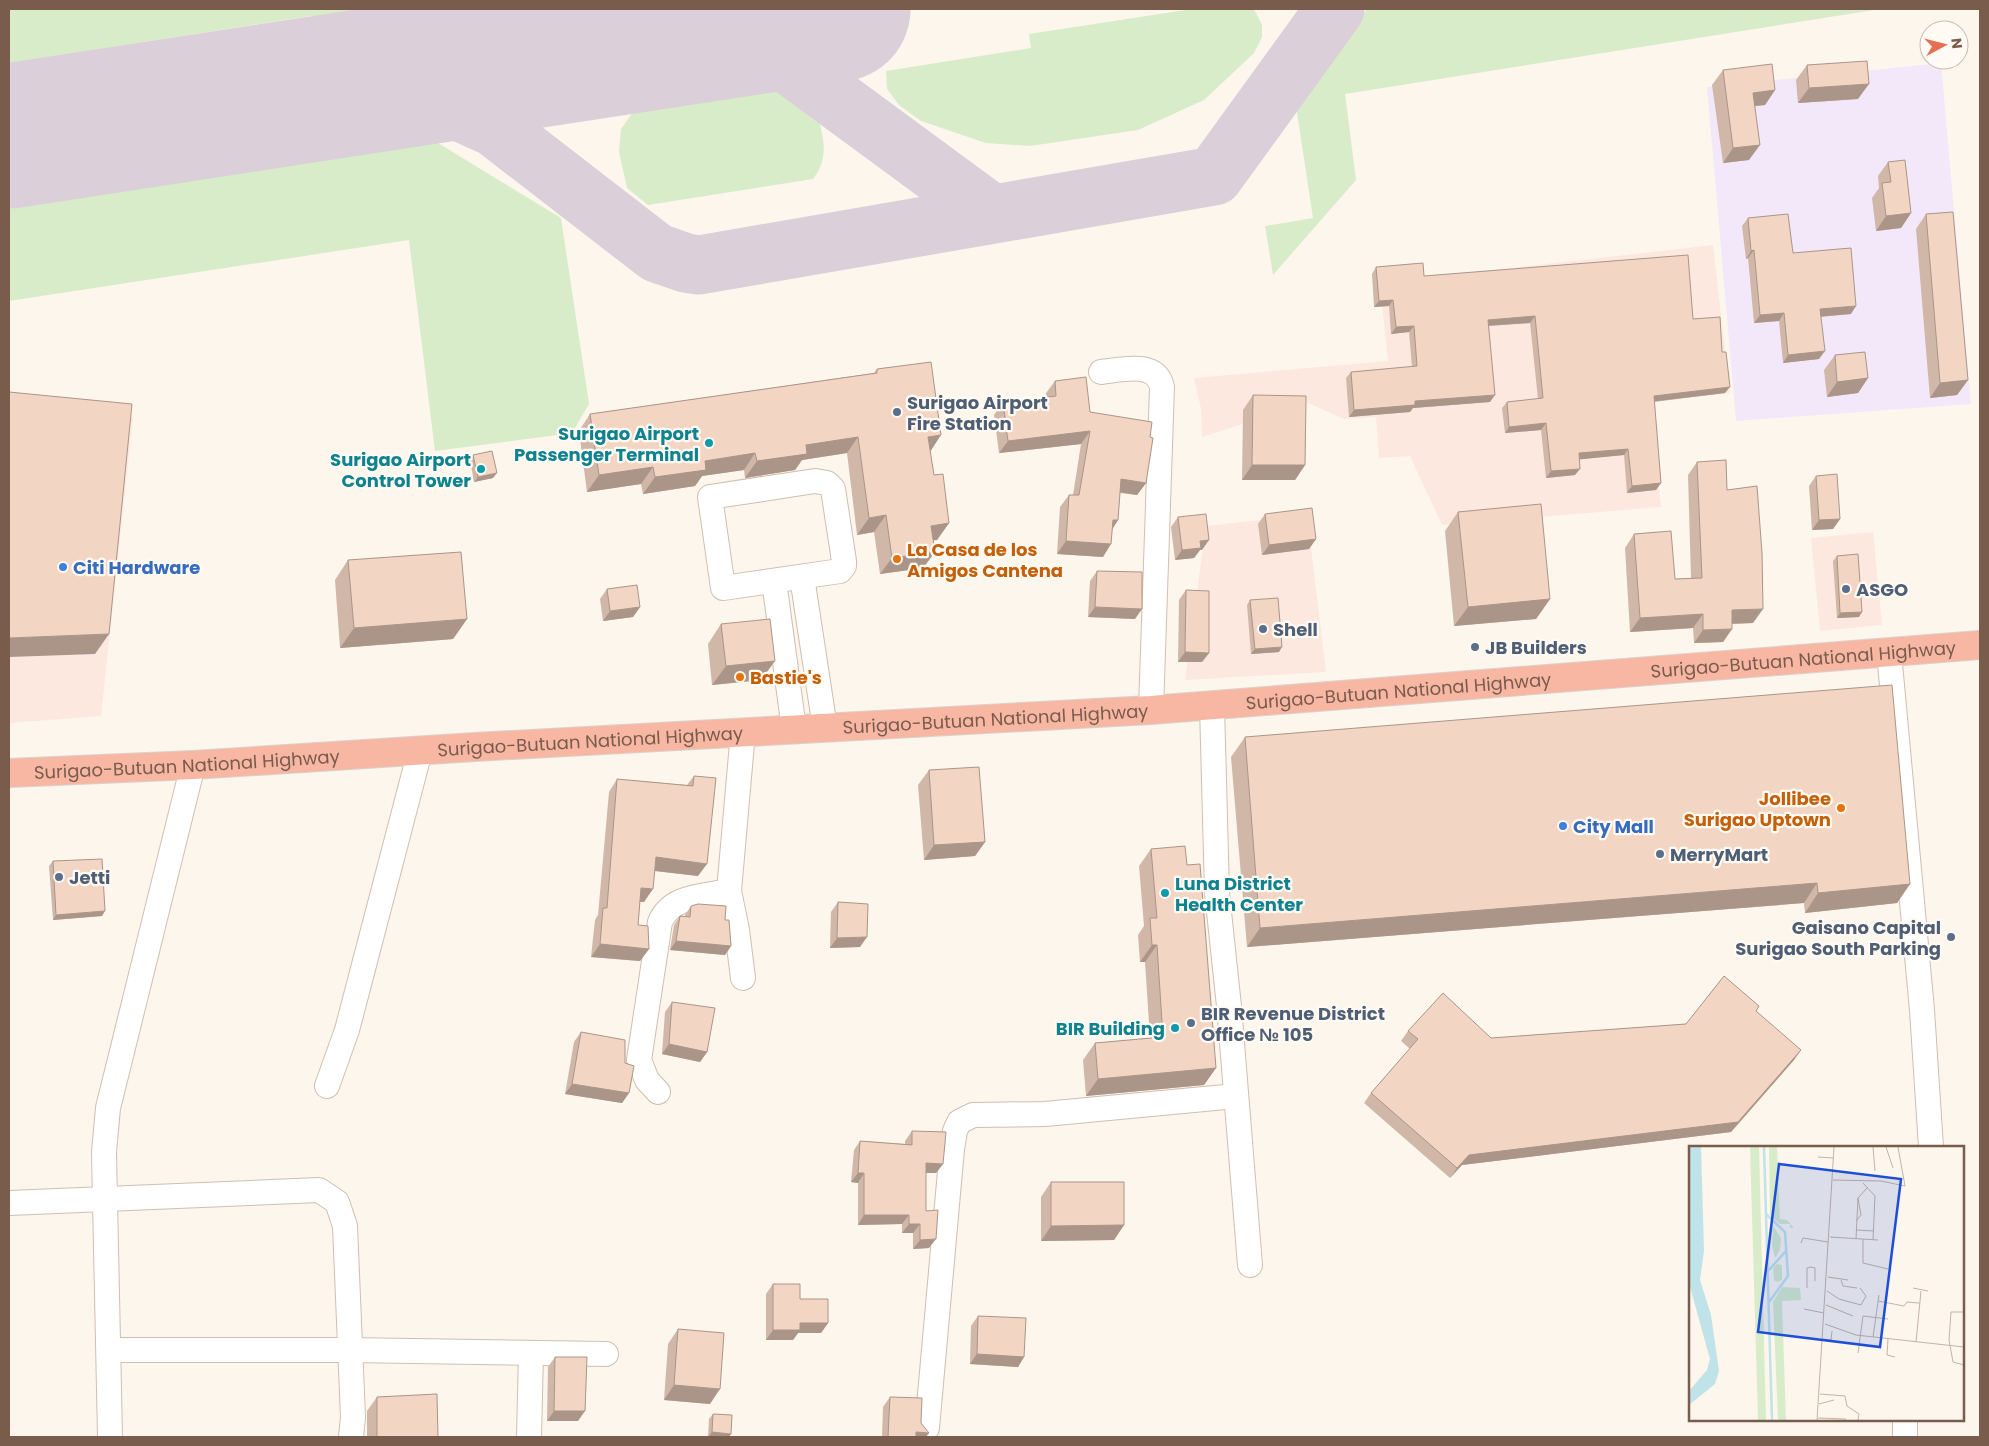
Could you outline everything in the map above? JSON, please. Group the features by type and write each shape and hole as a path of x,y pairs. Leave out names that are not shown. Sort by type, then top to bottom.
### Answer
{"highway":[{"name":"Surigao-Butuan National Highway","path":"9,773 193,765 1151,710 1980,645"}],"street":[{"path":"1101,372 1150,370 1160,380 1162,387 1151,710"},
{"path":"816,481 827,483 833,489 844,566 834,574 802,577 723,588 710,497 816,481"},
{"path":"802,577 825,728"},
{"path":"774,581 794,729"},
{"path":"1889,653 1921,1000 1931,1146"},
{"path":"1212,706 1217,893 1250,1265"},
{"path":"743,732 729,891 737,930 743,978"},
{"path":"328,1086 347,1030 420,751"},
{"path":"110,1437 104,1199 104,1152 108,1108 193,765"},
{"path":"658,1092 647,1080 639,1060 660,922 671,905 681,901 729,891"},
{"path":"927,1428 952,1149 955,1131 959,1122 973,1115 1046,1114 1236,1096"},
{"path":"9,1203 319,1190 337,1202 345,1226 353,1417 351,1437"},
{"path":"108,1350 349,1350 606,1354"},
{"path":"529,1437 531,1353"},
{"path":"1905,1421 1905,1437"}],"shaded area":[{"path":"1919,65 1919,70 1942,70 1971,404 1736,421 1707,87"},
{"path":"1713,245 1730,393 1649,402 1661,507 1442,525 1410,456 1379,458 1376,417 1344,419 1308,403 1202,437 1201,409 1194,378 1388,361 1380,283"},
{"name":"Citi Hardware","path":"9,406 133,417 101,716 9,723"},
{"path":"1307,515 1326,672 1185,680 1206,526"},
{"path":"1873,532 1882,625 1820,631 1811,538"}],"green space":[{"path":"9,9 502,9 315,37 311,16 9,63"},
{"path":"1192,9 1254,9 1262,25 1262,37 1254,53 1204,100 1138,130 1030,146 986,143 921,121 899,105 887,89 886,71 1031,48 1029,34"},
{"path":"1367,9 1880,9 1345,94 1356,180 1273,275 1265,226 1313,218 1296,106"},
{"path":"772,88 820,124 824,153 821,165 813,179 648,205 627,188 619,152 621,129 635,109"},
{"path":"373,131 376,149 433,140 561,218 589,404 572,433 435,451 409,240 9,301 9,209 336,158 333,137"}],"building":[{"path":"1867,61 1869,84 1809,88 1807,65"},
{"path":"1772,64 1775,90 1753,93 1760,145 1733,148 1723,70"},
{"path":"1905,160 1911,213 1886,216 1882,183 1891,182 1888,162"},
{"path":"1953,212 1968,380 1940,383 1926,214"},
{"path":"1788,214 1793,253 1851,248 1856,306 1820,309 1825,351 1788,355 1784,313 1760,315 1754,250 1751,251 1748,218"},
{"path":"1688,255 1693,319 1720,317 1722,352 1726,352 1730,387 1654,396 1661,483 1632,486 1628,449 1579,453 1580,469 1551,471 1546,423 1509,427 1507,402 1543,398 1535,316 1488,320 1495,395 1415,401 1415,405 1354,410 1351,372 1417,366 1414,326 1396,327 1393,300 1379,301 1376,267 1423,263 1424,276"},
{"path":"1865,352 1868,378 1837,382 1835,355"},
{"path":"931,362 941,435 928,437 934,475 943,474 949,523 931,526 935,552 892,558 886,515 869,518 858,437 806,445 807,454 757,461 755,453 705,461 706,470 655,477 653,467 599,475 590,414 877,373 877,369"},
{"path":"1086,377 1090,412 1152,422 1150,437 1153,438 1146,483 1121,479 1118,520 1113,520 1111,544 1066,541 1069,495 1079,495 1090,431 1008,441 1003,402 1056,396 1055,381"},
{"name":"Citi Hardware","path":"9,392 132,404 109,634 9,638"},
{"path":"1253,395 1306,396 1305,465 1252,465"},
{"name":"Surigao Airport Control Tower","path":"492,451 497,473 478,477 473,455"},
{"path":"1726,460 1727,490 1757,486 1762,553 1763,609 1732,610 1732,629 1703,630 1703,614 1640,618 1634,534 1671,531 1675,579 1702,578 1697,462"},
{"path":"1837,474 1840,519 1819,520 1816,476"},
{"path":"1541,504 1550,599 1468,607 1458,512"},
{"path":"1312,508 1316,539 1269,545 1265,514"},
{"path":"1206,514 1209,540 1200,541 1201,548 1182,550 1178,517"},
{"path":"461,552 467,619 354,628 348,560"},
{"name":"ASGO","path":"1858,554 1862,612 1840,613 1837,556"},
{"path":"1097,571 1142,572 1142,609 1095,607"},
{"path":"637,585 640,607 610,611 607,589"},
{"path":"1186,590 1209,591 1209,653 1185,652"},
{"name":"Shell","path":"1278,598 1282,647 1255,649 1250,600"},
{"path":"770,619 775,661 726,666 721,624"},
{"name":"City Mall","path":"1892,685 1910,884 1818,893 1817,883 1260,928 1245,737"},
{"path":"979,767 985,842 934,845 929,770"},
{"path":"694,776 716,778 707,864 656,857 653,889 641,888 638,925 648,926 649,949 600,944 603,908 607,908 617,779 693,786"},
{"path":"1185,846 1187,865 1200,864 1216,1068 1098,1079 1095,1043 1163,1037 1157,945 1152,945 1150,918 1157,918 1151,849"},
{"path":"102,859 105,911 56,915 53,861"},
{"path":"838,902 868,904 867,937 837,938"},
{"path":"698,904 726,906 725,920 729,920 731,946 676,941 680,916 690,917 691,906"},
{"path":"1724,976 1759,1006 1756,1011 1801,1050 1738,1122 1469,1155 1457,1168 1371,1093 1418,1039 1408,1031 1443,993 1491,1038 1686,1024"},
{"path":"672,1002 715,1008 707,1052 669,1044"},
{"path":"581,1032 625,1040 625,1063 634,1066 629,1093 572,1084"},
{"path":"912,1131 946,1132 943,1164 926,1163 926,1211 938,1210 936,1239 920,1240 920,1224 909,1224 909,1215 864,1215 864,1173 858,1173 860,1141 912,1145"},
{"path":"1051,1182 1124,1182 1124,1225 1051,1226"},
{"path":"773,1284 800,1284 800,1299 828,1299 828,1323 800,1323 800,1330 773,1330"},
{"path":"978,1316 1026,1318 1024,1357 977,1354"},
{"path":"678,1329 724,1333 720,1389 674,1385"},
{"path":"555,1357 587,1357 585,1411 554,1411"},
{"path":"437,1394 438,1437 377,1437 377,1397"},
{"path":"890,1397 922,1398 921,1423 929,1433 916,1432 916,1437 888,1437"},
{"path":"713,1414 732,1415 731,1434 712,1432"}],"taxiway":[{"path":"370,80 423,95 494,127 657,253 686,263 699,265 1214,176 1335,9"},
{"path":"735,25 992,214"}],"runway":[{"path":"9,136 838,9"}],"place":[{"name":"Surigao Airport Fire Station","path":"897,412"},
{"name":"Surigao Airport Passenger Terminal","path":"709,443"},
{"name":"Surigao Airport Control Tower","path":"481,469"},
{"name":"La Casa de los Amigos Cantena","path":"897,559"},
{"name":"Citi Hardware","path":"63,567"},
{"name":"ASGO","path":"1846,589"},
{"name":"Shell","path":"1263,629"},
{"name":"JB Builders","path":"1475,647"},
{"name":"Bastie's","path":"740,677"},
{"name":"Jollibee Surigao Uptown","path":"1841,808"},
{"name":"City Mall","path":"1563,826"},
{"name":"MerryMart","path":"1660,854"},
{"name":"Jetti","path":"59,877"},
{"name":"Luna District Health Center","path":"1165,893"},
{"name":"Gaisano Capital Surigao South Parking","path":"1951,937"},
{"name":"BIR Revenue District Office № 105","path":"1191,1023"},
{"name":"BIR Building","path":"1175,1028"}]}
